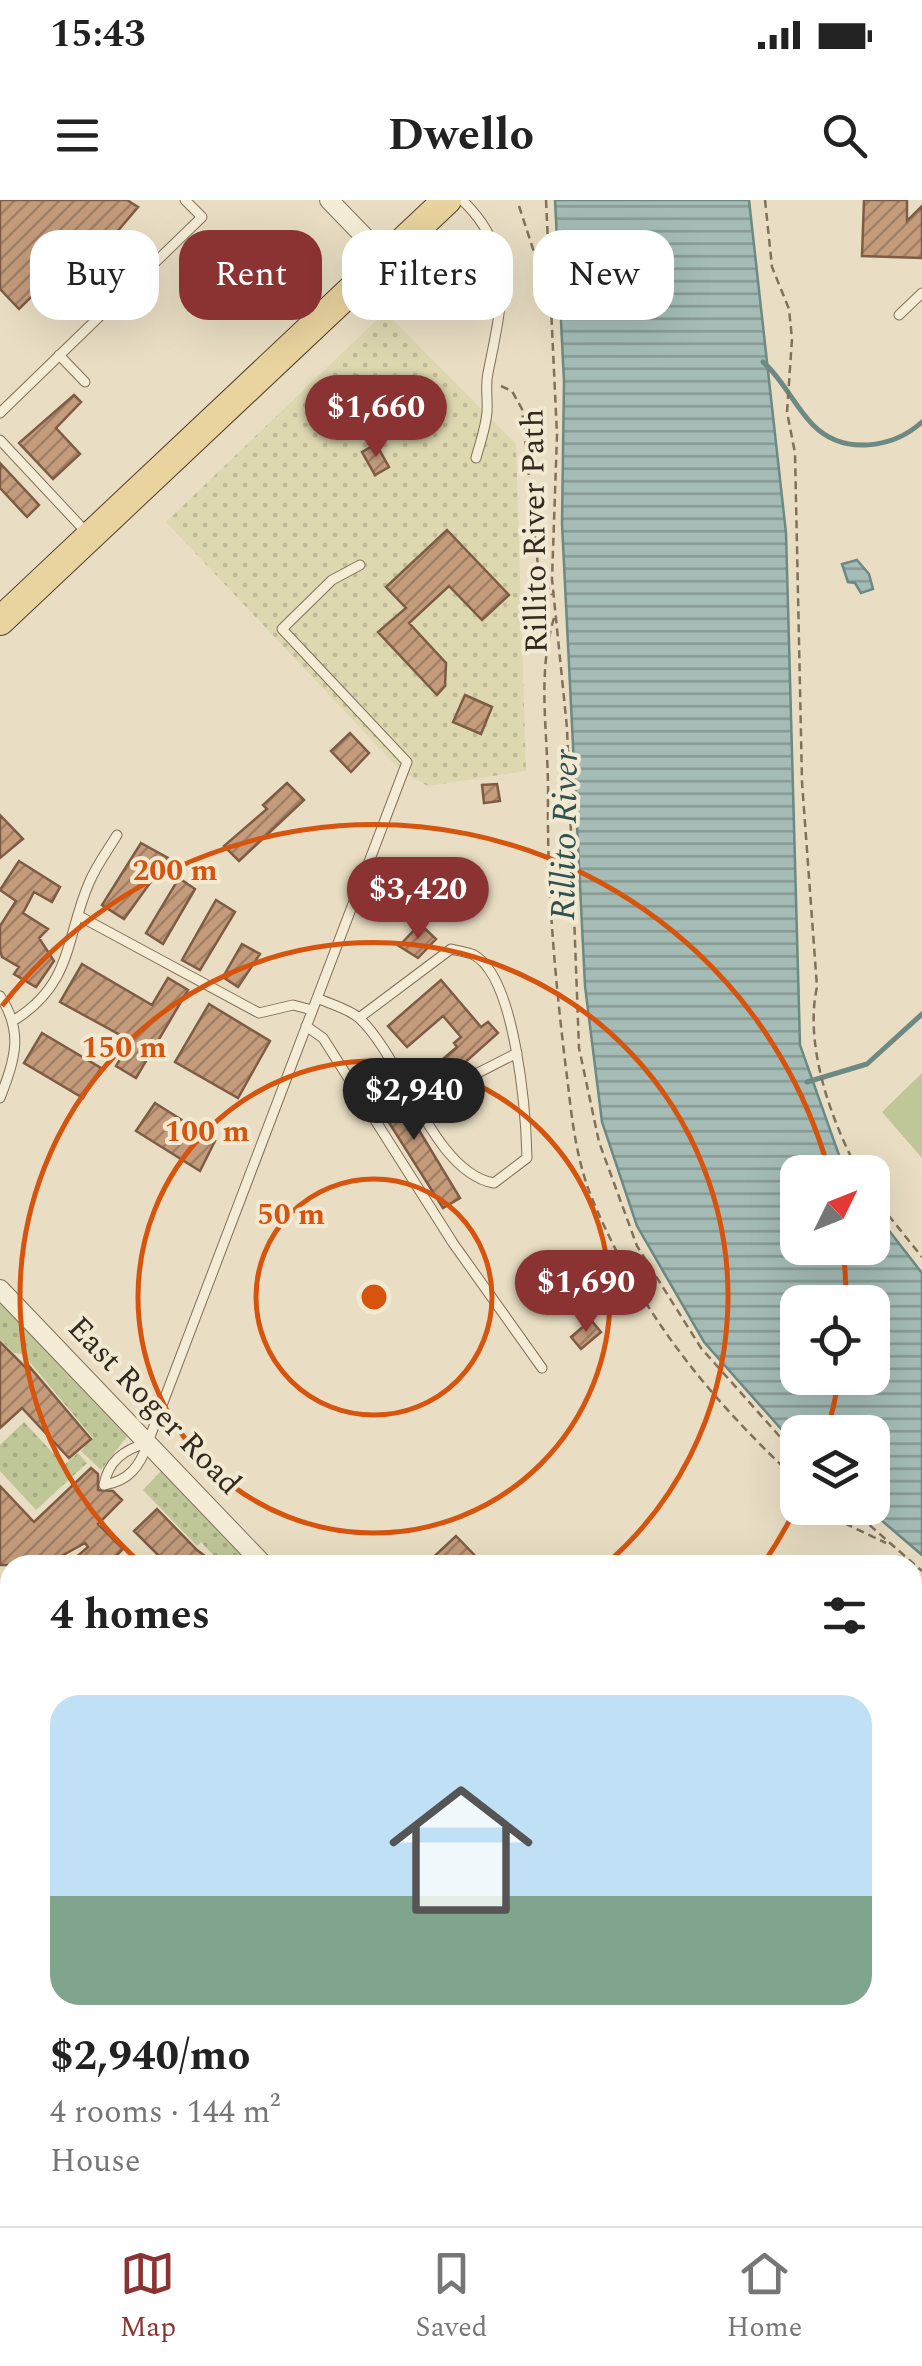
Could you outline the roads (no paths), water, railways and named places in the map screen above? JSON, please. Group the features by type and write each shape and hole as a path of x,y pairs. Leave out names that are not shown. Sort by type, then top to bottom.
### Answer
{"main road":[{"path":"415,230 447,200"},
{"path":"0,621 342,299"}],"street":[{"path":"329,200 358,230"},
{"name":"East Roger Road","path":"0,1289 254,1555"}],"lane":[{"path":"0,413 202,217 185,200"},
{"path":"462,200 488,227 499,254 502,317 486,378 487,416 476,458"},
{"path":"899,314 922,293"},
{"path":"59,355 84,382"},
{"path":"0,440 90,536"},
{"path":"148,1443 130,1448 107,1468 104,1485 120,1482 141,1463 406,762 282,628 332,580 360,564"},
{"path":"16,1019 48,990 70,952 88,884 117,835"},
{"path":"81,917 259,1013 293,1005 312,1010"},
{"path":"317,998 359,1018 417,1104 475,1179 494,1182 528,1158 526,1106 517,1054 492,977 476,956 451,949 359,1018"},
{"path":"0,996 16,1019 13,1064 0,1098"},
{"path":"306,1026 323,1038 452,1244 542,1368"},
{"path":"417,1104 517,1054"}],"water":[{"path":"555,200 749,200 786,533 800,1045 839,1155 780,1155 780,1265 890,1265 890,1232 922,1273 922,1555 887,1525 890,1525 890,1415 780,1415 780,1428 704,1342 637,1226 602,1122 585,986 562,524 561,320 674,320 674,230 556,230"},
{"path":"857,560 869,574 873,589 861,593 855,583 848,582 842,564"}],"waterway":[{"path":"763,362 813,425 839,441 853,445 883,443 922,422"},
{"path":"807,1082 867,1064 922,1014"}],"water label":[{"name":"Rillito River","path":"565,835"}]}
